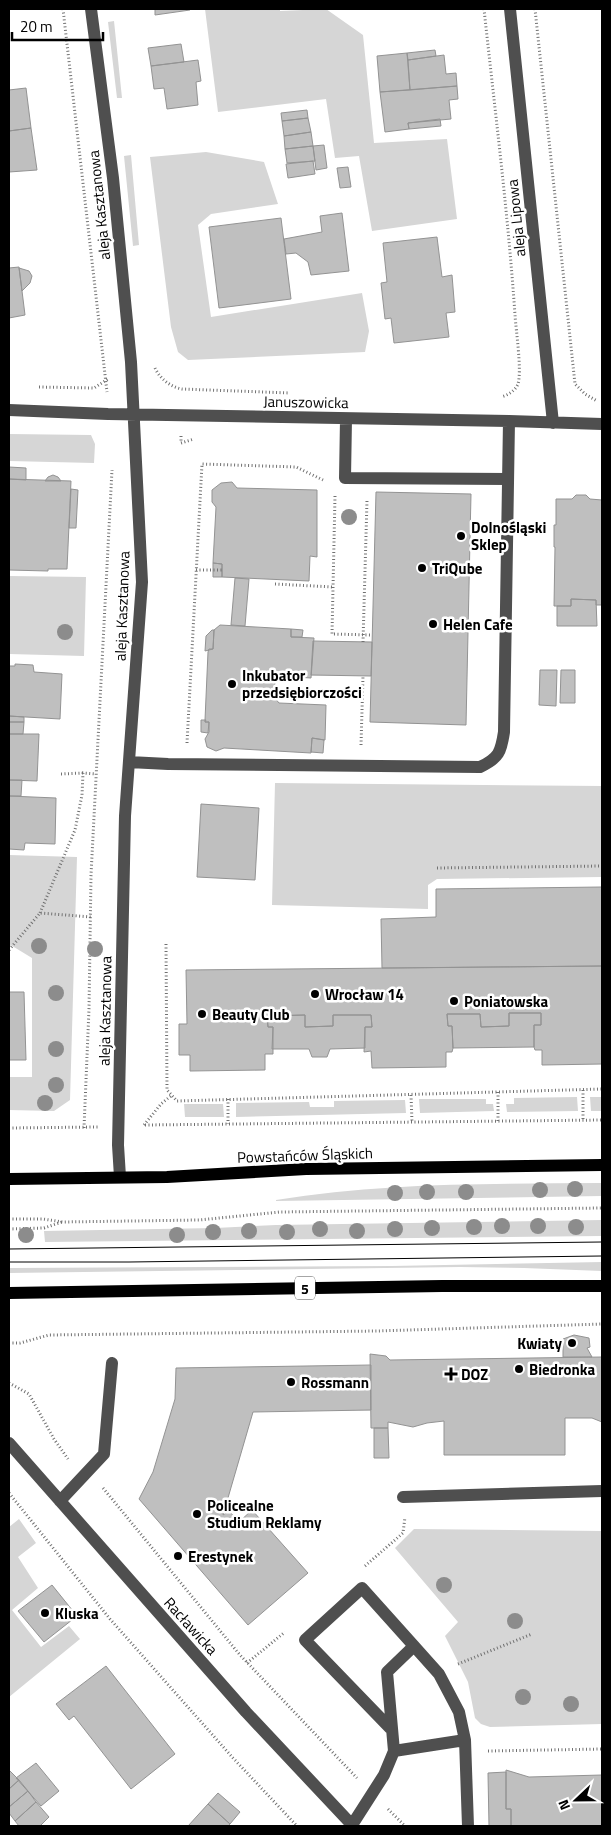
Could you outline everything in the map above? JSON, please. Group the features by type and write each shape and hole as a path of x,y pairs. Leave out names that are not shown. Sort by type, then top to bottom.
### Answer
{"main road":[{"name":"Powstańców Śląskich","path":"9,1179 226,1174 306,1169 602,1165"},
{"name":"5","path":"9,1293 442,1286 602,1286"}],"street":[{"name":"aleja Kasztanowa","path":"91,9 113,178 131,362 142,582 125,816 119,1126 120,1177"},
{"name":"aleja Lipowa","path":"510,9 553,423"},
{"name":"Januszowicka","path":"9,410 108,414 602,424"},
{"path":"346,419 345,478 508,479"},
{"path":"129,762 480,767 493,761 501,750 504,732 509,421"},
{"path":"60,1501 104,1454 112,1363"},
{"name":"Racławicka","path":"9,1443 259,1727 352,1826"},
{"path":"403,1497 602,1491"},
{"path":"390,1728 305,1640 362,1588 439,1674 459,1712 465,1746 468,1826"},
{"path":"352,1826 384,1775 394,1751 390,1728 387,1672 414,1646"},
{"path":"394,1751 465,1746"}],"path":[{"path":"63,9 107,380 108,414"},
{"path":"484,9 513,290 518,367 518,383 510,394 492,397"},
{"path":"536,9 575,384 585,394 602,404"},
{"path":"153,363 157,372 172,387 182,389 296,393"},
{"path":"37,387 94,388"},
{"path":"186,764 202,464 296,467 327,482"},
{"path":"84,1128 91,875 112,467"},
{"path":"363,642 367,478"},
{"path":"335,495 332,634 370,635"},
{"path":"196,570 222,570"},
{"path":"275,584 333,587"},
{"path":"360,765 363,676"},
{"path":"301,692 363,693"},
{"path":"9,950 40,913 75,830 82,795 83,773"},
{"path":"61,774 96,774"},
{"path":"437,868 602,866"},
{"path":"40,913 91,916"},
{"path":"166,944 167,1090 177,1101 602,1089"},
{"path":"583,1090 583,1121"},
{"path":"498,1092 498,1122"},
{"path":"411,1094 412,1122"},
{"path":"145,1125 161,1104 172,1096"},
{"path":"228,1100 228,1124"},
{"path":"9,1128 602,1120"},
{"path":"9,1219 43,1219 63,1222 198,1220 280,1212 602,1208"},
{"path":"9,1228 44,1228 63,1222"},
{"path":"9,1343 49,1336 377,1331 602,1324"},
{"path":"9,1383 29,1394 54,1439 94,1495 104,1488 240,1655 372,1794 405,1826"},
{"path":"9,1493 110,1619 227,1751 297,1826"},
{"path":"391,1544 403,1532"},
{"path":"439,1674 456,1664 532,1634"},
{"path":"465,1746 602,1749"}],"shaded area":[{"path":"205,9 280,9 280,11 326,9 363,35 374,143 447,139 457,219 372,231 359,156 335,158 326,99 218,112"},
{"path":"114,21 122,98 117,98 108,22"},
{"path":"206,152 264,162 278,204 211,214 198,225 211,317 362,293 369,331 365,352 188,360 178,352 171,327 150,157"},
{"path":"131,155 139,245 133,246 124,156"},
{"path":"9,434 91,435 95,444 94,463 9,461"},
{"path":"9,576 86,577 84,656 9,654"},
{"path":"275,783 602,786 602,877 437,879 428,885 428,909 272,905"},
{"path":"9,855 77,857 70,1100 54,1111 9,1110 9,1077 32,1077 32,958 9,944"},
{"path":"577,1097 578,1111 507,1112 506,1104 514,1104 514,1098"},
{"path":"590,1097 602,1097 602,1111 591,1111"},
{"path":"419,1099 486,1099 486,1104 493,1104 494,1111 420,1113"},
{"path":"405,1100 406,1113 236,1117 236,1103 309,1102 310,1107 334,1107 334,1101"},
{"path":"184,1104 223,1104 224,1117 185,1117"},
{"path":"602,1183 602,1196 276,1201 317,1194 398,1187"},
{"path":"602,1220 602,1236 45,1242 44,1231 276,1225"},
{"path":"602,1262 602,1271 460,1267 9,1273 9,1268 392,1266"},
{"path":"19,1519 36,1543 18,1557 38,1588 12,1610 41,1647 69,1626 80,1639 9,1697 9,1527"},
{"path":"414,1529 602,1531 602,1724 490,1727 481,1724 475,1718 468,1682 445,1636 458,1622 395,1548"}],"building":[{"path":"155,9 190,9 190,10 155,15"},
{"path":"181,44 184,62 151,66 148,48"},
{"path":"435,50 436,56 408,60 407,53"},
{"path":"407,53 410,90 380,92 377,56"},
{"path":"444,55 446,74 456,73 457,86 410,90 408,60"},
{"path":"198,60 201,81 196,82 198,105 167,109 164,88 154,89 151,66"},
{"path":"457,86 458,99 449,100 451,119 408,123 409,129 385,132 380,92"},
{"path":"26,88 31,128 9,131 9,90"},
{"path":"307,110 308,118 282,121 281,113"},
{"path":"308,118 311,132 284,136 282,121"},
{"path":"440,119 441,126 409,129 408,123"},
{"path":"31,128 37,170 9,172 9,131"},
{"path":"311,132 313,146 285,149 284,136"},
{"path":"324,145 327,168 316,170 313,146"},
{"path":"313,146 315,161 287,163 285,149"},
{"path":"313,161 315,174 288,178 286,164"},
{"path":"348,167 351,187 340,188 337,168"},
{"path":"342,213 349,271 311,275 308,262 296,253 286,254 284,239 322,232 320,216"},
{"path":"281,218 291,299 219,308 209,227"},
{"path":"437,237 442,277 452,275 455,312 446,313 449,337 394,343 391,318 385,319 381,283 387,282 383,243"},
{"path":"19,267 25,315 9,318 9,268"},
{"path":"19,268 29,271 32,276 30,283 22,291"},
{"path":"9,467 26,468 26,480 9,479"},
{"path":"53,475 61,481 45,481 48,477"},
{"path":"9,479 71,481 67,569 48,569 48,571 9,570"},
{"path":"232,482 237,488 317,490 317,557 310,556 309,581 222,577 222,564 213,563 216,507 212,502 212,490 221,483"},
{"path":"71,489 78,490 76,528 69,528"},
{"name":"TriQube","path":"376,492 471,494 466,725 370,722"},
{"path":"576,495 586,495 590,499 602,500 602,605 596,605 596,600 571,599 571,606 554,606 554,525 556,525 556,499 572,499"},
{"path":"213,563 222,564 222,577 213,577"},
{"path":"235,578 249,579 245,626 231,625"},
{"path":"571,599 596,600 597,626 557,626 557,606 571,606"},
{"path":"220,625 291,629 291,637 314,638 311,678 281,676 275,681 274,697 279,703 326,705 325,740 312,738 311,753 224,748 216,751 207,747 205,739 209,732 209,722 205,722 205,720 208,652 209,649 213,649 214,630"},
{"path":"291,629 303,630 302,637 291,637"},
{"path":"214,630 213,649 205,651 206,636"},
{"path":"313,641 372,642 371,676 311,675"},
{"path":"15,664 33,665 34,672 62,674 60,719 9,716 9,666 15,666"},
{"path":"540,670 557,670 556,706 539,705"},
{"path":"561,670 575,670 575,703 560,703"},
{"path":"9,716 24,717 24,722 9,722"},
{"path":"201,720 209,722 208,733 201,732"},
{"path":"9,722 24,722 23,734 9,734"},
{"path":"9,734 39,734 37,781 9,780"},
{"path":"312,738 324,740 323,753 311,752"},
{"path":"9,780 22,780 21,796 9,796"},
{"path":"9,796 56,798 55,844 25,843 24,850 9,849"},
{"path":"201,804 259,808 255,880 197,877"},
{"path":"602,887 602,966 382,968 381,919 436,917 436,889"},
{"path":"602,966 602,1064 542,1065 542,1050 535,1050 534,1047 534,1025 541,1025 541,1013 509,1013 509,1026 481,1027 480,1014 447,1014 448,1026 452,1026 453,1048 452,1052 446,1052 446,1067 372,1068 371,1051 364,1052 365,1027 372,1027 371,1015 333,1015 333,1026 305,1027 305,1015 267,1016 268,1027 273,1027 273,1054 265,1054 265,1070 190,1071 190,1055 179,1055 179,1024 187,1024 186,970"},
{"path":"9,992 24,992 26,1060 9,1060"},
{"path":"509,1013 541,1013 541,1025 534,1025 534,1047 453,1048 452,1026 448,1026 447,1014 480,1014 481,1027 509,1026"},
{"path":"305,1015 305,1027 333,1026 333,1015 371,1015 372,1027 365,1027 365,1048 330,1049 327,1057 312,1057 309,1049 272,1049 273,1027 268,1027 267,1016"},
{"path":"574,1335 589,1338 590,1347 587,1348 592,1357 563,1357 563,1339"},
{"path":"370,1354 386,1356 390,1360 602,1357 602,1422 592,1418 565,1418 565,1455 444,1455 444,1421 413,1427 388,1422 388,1428 371,1428"},
{"path":"371,1365 371,1410 253,1412 223,1515 229,1511 239,1522 252,1510 308,1573 248,1625 139,1499 153,1472 175,1399 176,1368"},
{"path":"374,1428 388,1428 389,1458 374,1458"},
{"path":"52,1585 77,1616 44,1642 18,1611"},
{"path":"106,1666 175,1754 131,1789 74,1716 69,1720 56,1704"},
{"path":"36,1763 59,1791 41,1806 16,1778"},
{"path":"9,1770 19,1780 9,1789"},
{"path":"506,1770 529,1777 602,1775 602,1826 511,1826 511,1809 506,1809"},
{"path":"506,1772 506,1809 511,1809 511,1826 489,1826 488,1773"},
{"path":"19,1780 28,1791 9,1807 9,1789"},
{"path":"28,1791 36,1802 15,1821 9,1813 9,1807"},
{"path":"218,1793 240,1812 230,1824 208,1804"},
{"path":"36,1802 49,1817 40,1826 19,1826 15,1821"},
{"path":"208,1804 230,1824 228,1826 188,1826"}],"tram line":[{"path":"9,1249 602,1242"},
{"path":"9,1262 602,1256"}],"place":[{"name":"Dolnośląski Sklep","path":"461,536"},
{"name":"TriQube","path":"422,568"},
{"name":"Helen Cafe","path":"433,624"},
{"name":"Inkubator przedsiębiorczości","path":"232,684"},
{"name":"Wrocław 14","path":"315,994"},
{"name":"Poniatowska","path":"454,1001"},
{"name":"Beauty Club","path":"202,1014"},
{"name":"Kwiaty","path":"572,1343"},
{"name":"Biedronka","path":"519,1369"},
{"name":"DOZ","path":"451,1374"},
{"name":"Rossmann","path":"291,1382"},
{"name":"Policealne Studium Reklamy","path":"197,1514"},
{"name":"Erestynek","path":"178,1556"},
{"name":"Kluska","path":"45,1613"}]}
